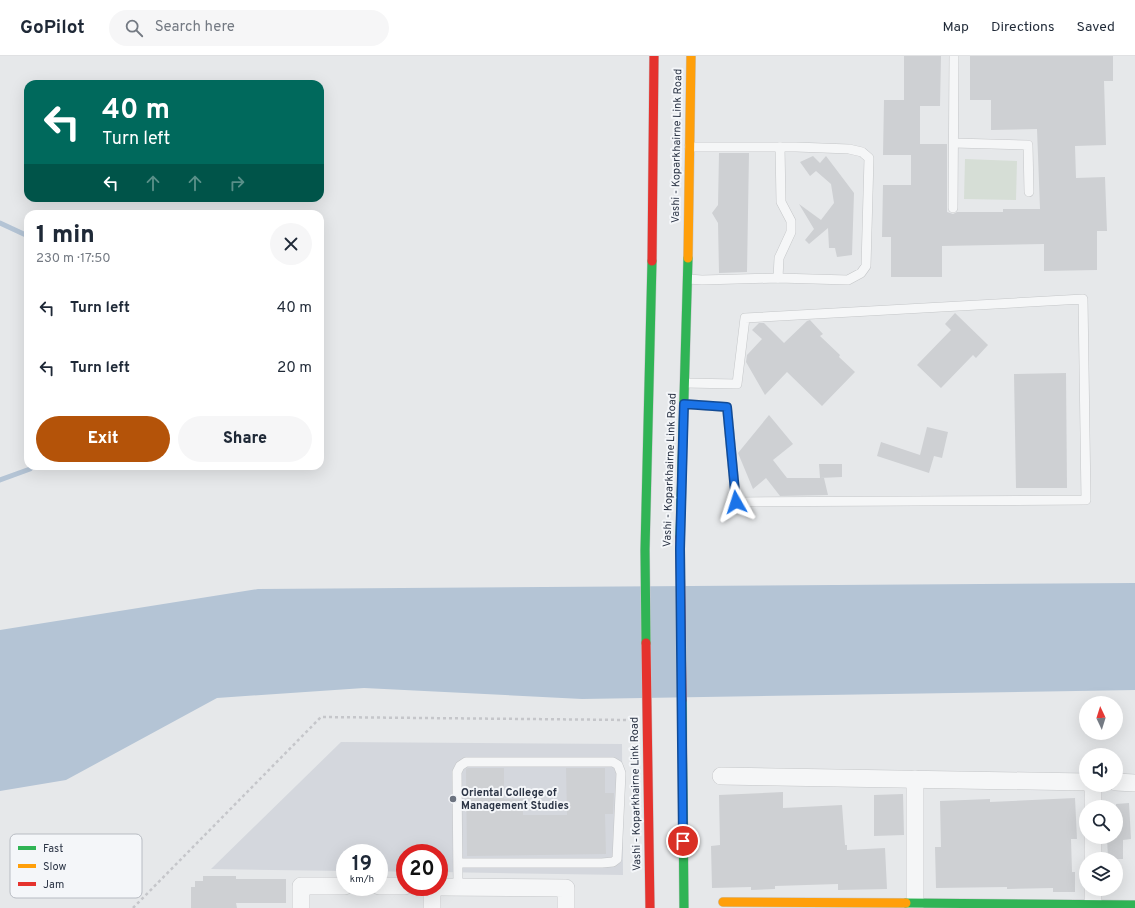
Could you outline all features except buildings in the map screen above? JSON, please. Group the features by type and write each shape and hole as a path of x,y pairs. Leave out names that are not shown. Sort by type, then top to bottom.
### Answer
{"main road":[{"name":"Vashi - Koparkhairne Link Road","path":"650,908 646,571 652,282 654,56"},
{"name":"Vashi - Koparkhairne Link Road","path":"684,908 680,570 688,279 690,56"},
{"path":"723,902 915,906 1093,897 1135,905"}],"street":[{"path":"721,776 1079,782"},
{"path":"915,779 915,906"},
{"path":"1123,782 1135,783"},
{"path":"301,908 301,886 336,886"},
{"path":"448,887 566,888 566,908"},
{"path":"432,896 432,908"}],"lane":[{"path":"953,208 954,56"},
{"path":"954,143 1028,145 1029,192"},
{"path":"688,279 778,278 848,280 861,273 866,266 869,158 862,152 849,149 689,147"},
{"path":"778,278 778,258 791,232 791,221 781,202 780,147"},
{"path":"684,404 727,407 736,502 1086,500 1083,299 745,318 737,384 685,383"},
{"path":"458,863 602,863 612,862 617,859 620,773 618,765 613,762 466,762 460,766 457,772 458,887"}],"path":[{"path":"133,908 322,717 648,720"}],"shaded area":[{"path":"965,159 1017,161 1016,200 964,199"},
{"name":"Oriental College of Management Studies","path":"341,742 622,744 623,875 448,872 448,844 396,844 396,872 388,871 388,844 336,844 336,871 211,869"}],"water":[{"path":"1135,583 1135,690 582,699 364,688 217,698 66,780 0,791 0,630 258,589"}],"waterway":[{"path":"0,223 24,234"},
{"path":"0,480 27,470"}],"traffic: fast":[{"path":"680,537 688,258"},
{"path":"646,643 645,550 652,261"},
{"path":"682,700 684,908"},
{"path":"906,903 1135,905"}],"traffic: slow":[{"path":"688,258 691,56"},
{"path":"723,902 906,903"}],"traffic: jam":[{"path":"652,261 654,56"},
{"path":"680,537 682,700"},
{"path":"646,643 650,908"}],"place":[{"name":"Oriental College of Management Studies","path":"453,799"}],"route":[{"path":"683,841 680,549 684,404 727,407 736,502"}]}
